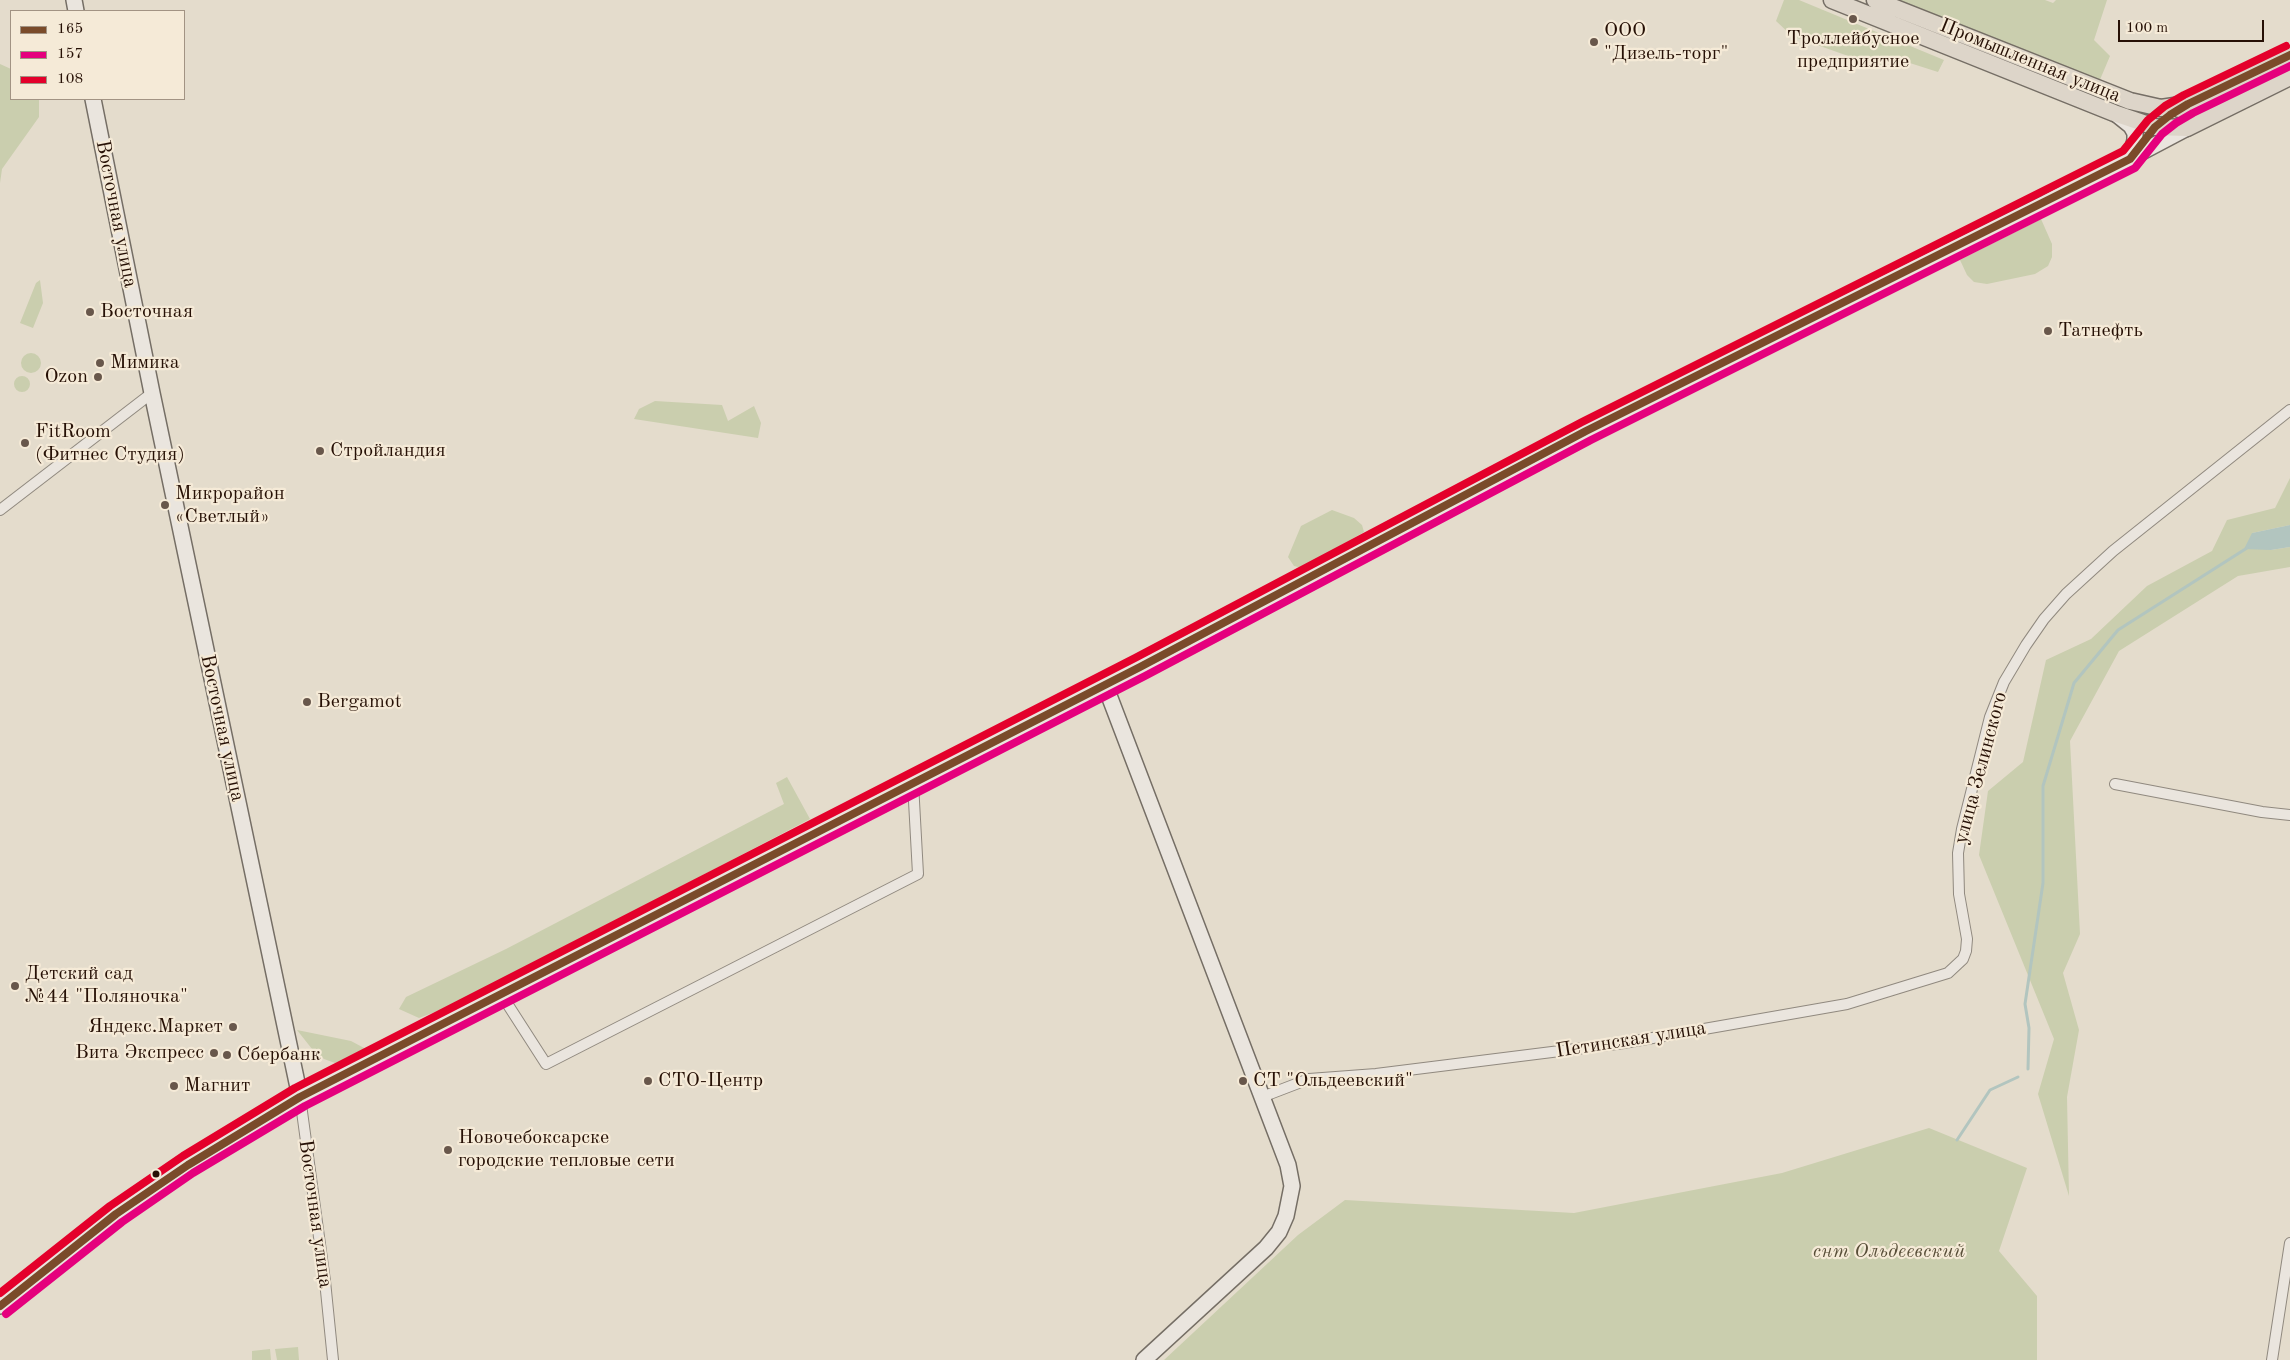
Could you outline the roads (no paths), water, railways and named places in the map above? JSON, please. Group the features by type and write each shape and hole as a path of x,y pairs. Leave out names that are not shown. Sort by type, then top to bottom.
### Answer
{"main road":[{"name":"Промышленная улица","path":"1832,0 2114,113 2155,127 2188,128"},
{"name":"Промышленная улица","path":"1875,0 2150,107 2172,107 2188,104"},
{"name":"Промышленная улица","path":"2130,158 2155,127 2188,104 2290,55"},
{"name":"Промышленная улица","path":"2130,158 2290,77"},
{"name":"Восточная улица","path":"93,100 152,393 300,1097"},
{"path":"2150,107 2156,116 2155,127"},
{"name":"Промышленная улица","path":"2114,113 2131,126 2135,133 2130,158"},
{"path":"0,1306 116,1214 188,1165 300,1097 1105,685 1594,427 2003,224 2130,158"},
{"path":"1105,685 1288,1165 1292,1186 1286,1216 1279,1232 1266,1248 1144,1360"}],"street":[{"path":"0,510 152,393"},
{"name":"улица Зелинского","path":"1948,973 1960,963 1966,951 1967,939 1959,894 1958,853 1962,829 1990,717 2004,682 2026,645 2044,619 2066,594 2113,551 2290,410"},
{"path":"501,994 546,1064 918,874 913,783"},
{"path":"2115,784 2262,812 2290,815"},
{"name":"Петинская улица","path":"1262,1097 1309,1079 1376,1074 1624,1043 1847,1004 1948,973"},
{"name":"Восточная улица","path":"300,1097 325,1281 333,1360"},
{"path":"2272,1360 2290,1243"}],"waterway":[{"path":"2028,1069 2029,1028 2025,1004 2043,883 2043,786 2074,683 2118,630 2247,548"},
{"path":"1957,1140 1990,1090 2018,1077"}],"place":[{"name":"Троллейбусное предприятие","path":"1853,19"},
{"name":"ООО \"Дизель-торг\"","path":"1594,42"},
{"name":"Восточная","path":"90,312"},
{"name":"Татнефть","path":"2048,331"},
{"name":"Мимика","path":"100,363"},
{"name":"Ozon","path":"98,377"},
{"name":"FitRoom (Фитнес Студия)","path":"25,443"},
{"name":"Стройландия","path":"320,451"},
{"name":"Микрорайон «Светлый»","path":"165,505"},
{"name":"Bergamot","path":"307,702"},
{"name":"Детский сад №44 \"Поляночка\"","path":"15,986"},
{"name":"Яндекс.Маркет","path":"233,1027"},
{"name":"Вита Экспресс","path":"214,1053"},
{"name":"Сбербанк","path":"227,1055"},
{"name":"СТО-Центр","path":"648,1081"},
{"name":"СТ \"Ольдеевский\"","path":"1243,1081"},
{"name":"Магнит","path":"174,1086"},
{"name":"Новочебоксарске городские тепловые сети","path":"448,1150"}],"park label":[{"name":"снт Ольдеевский","path":"1889,1252"}]}
